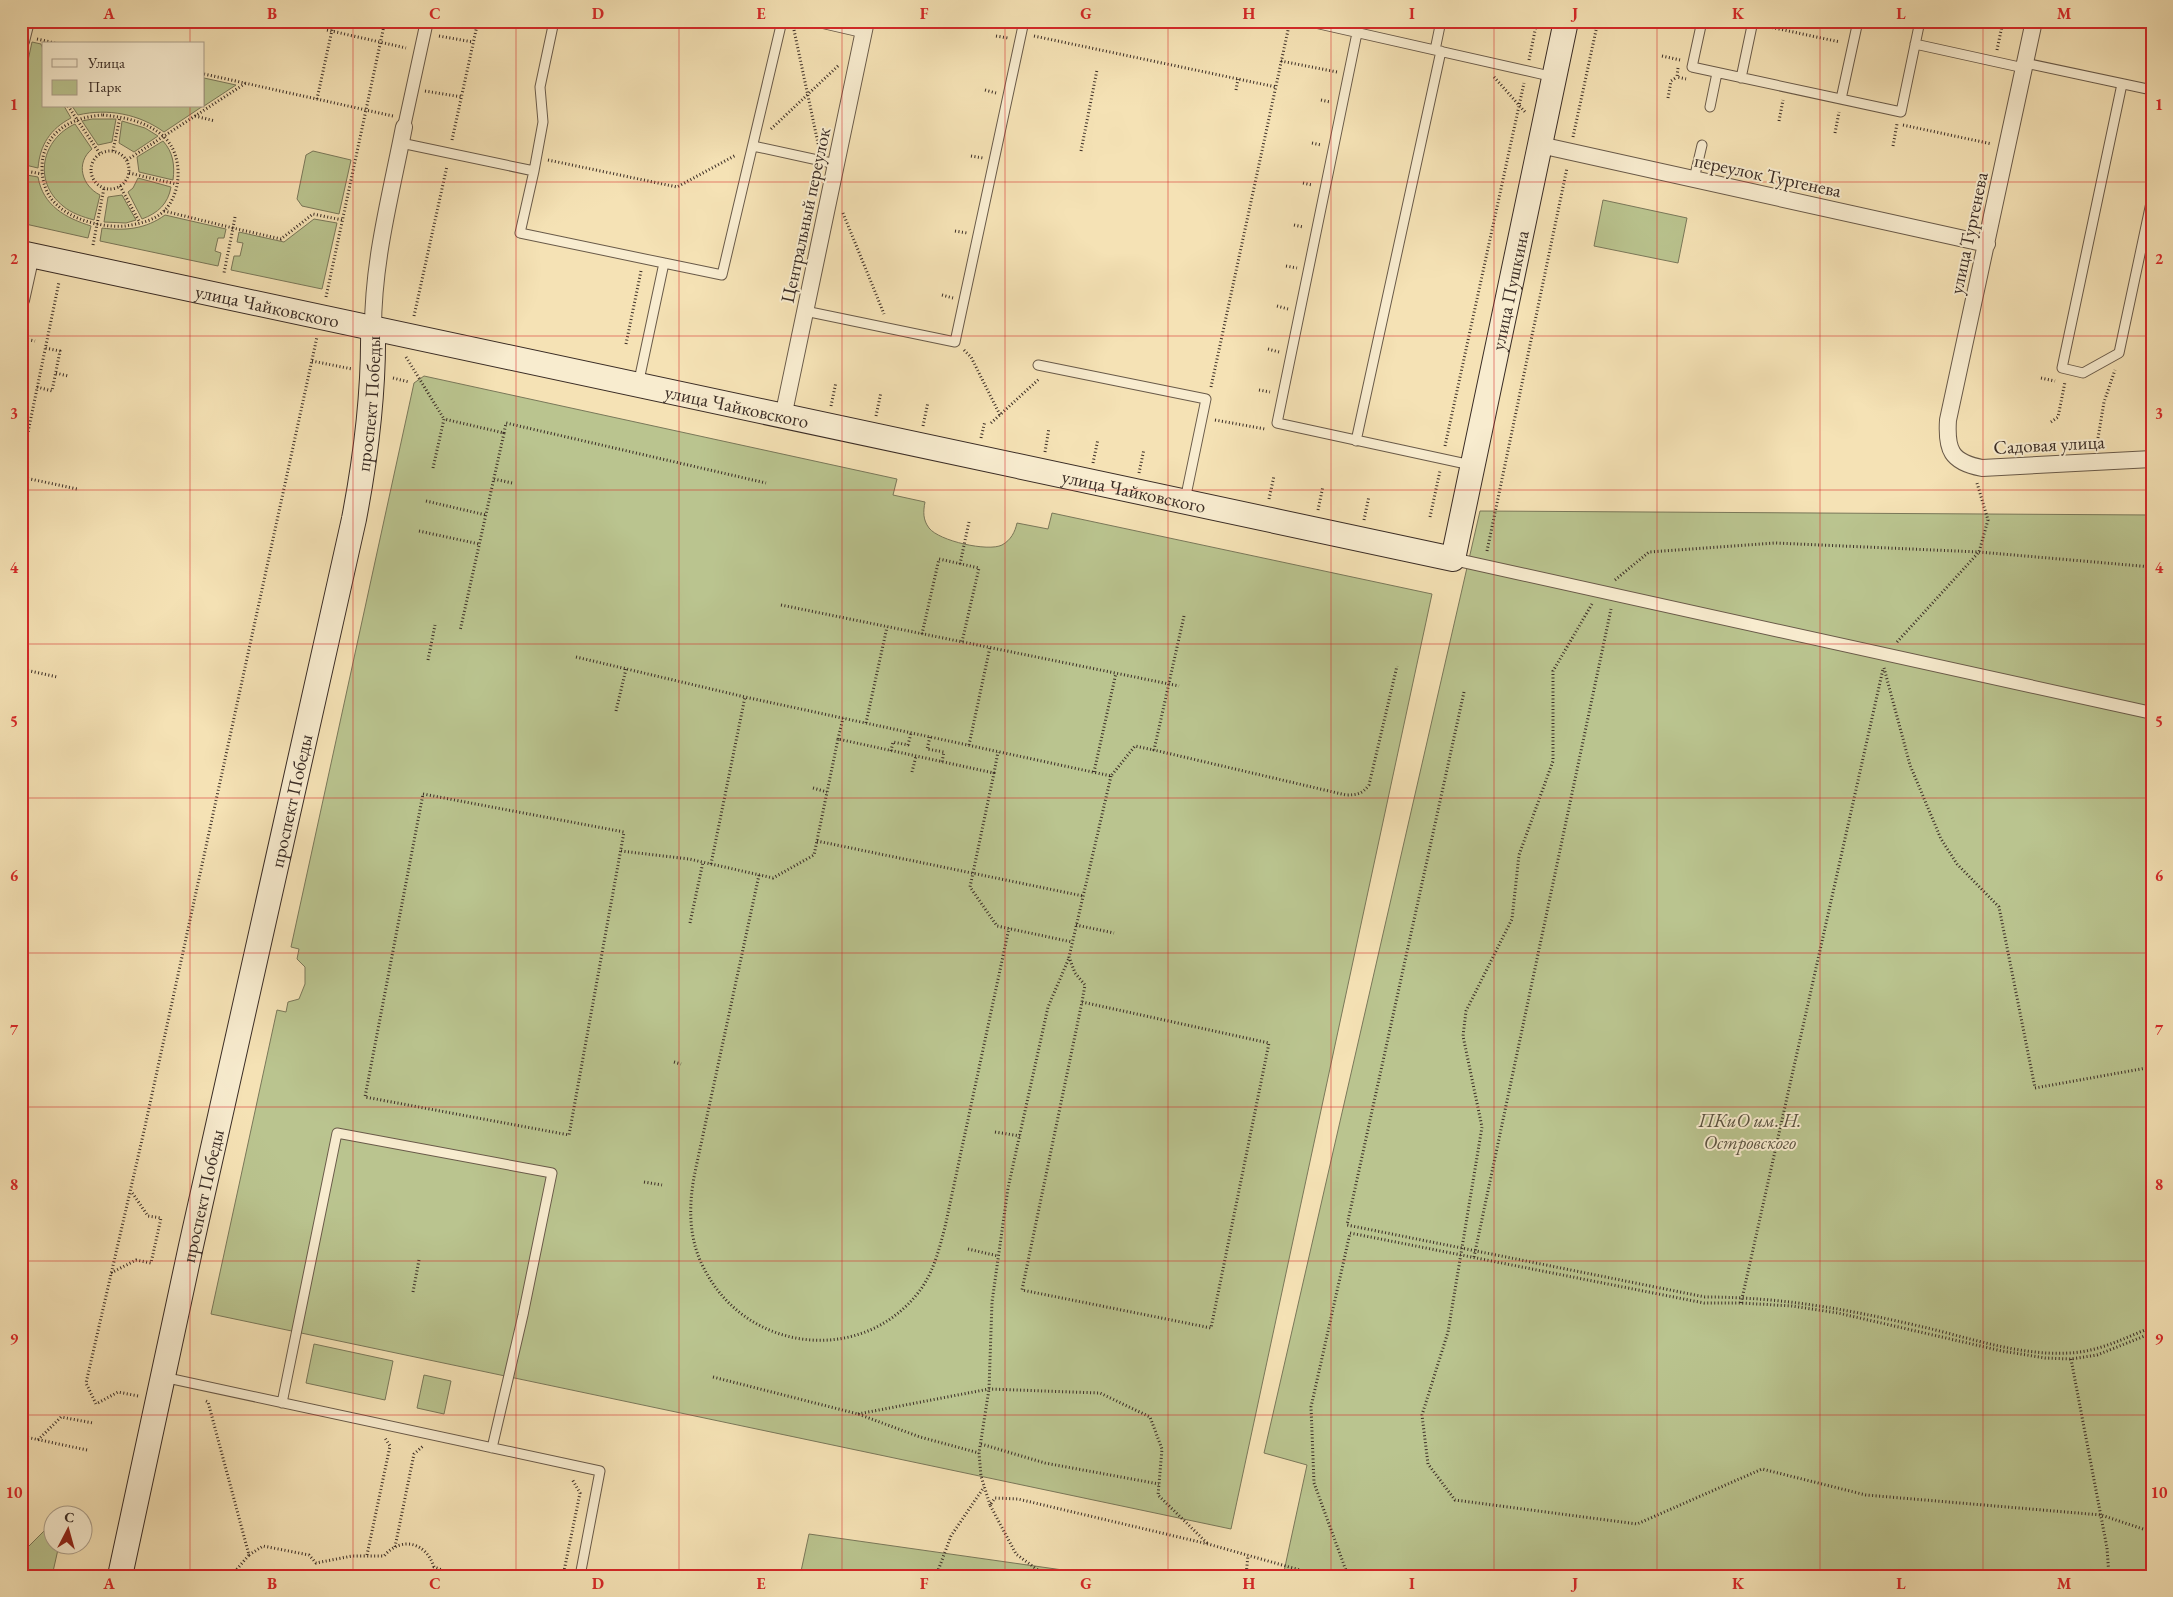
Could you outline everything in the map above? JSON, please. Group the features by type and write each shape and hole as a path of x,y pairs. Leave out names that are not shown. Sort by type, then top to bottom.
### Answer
{"main road":[{"name":"улица Пушкина","path":"1453,559 1566,21"},
{"name":"улица Чайковского","path":"26,254 1453,559"},
{"name":"проспект Победы","path":"120,1576 162,1377 355,511 368,426 373,373 373,329"}],"street":[{"path":"21,41 26,21"},
{"name":"проспект Победы","path":"373,329 374,291 378,254 427,21"},
{"name":"улица Тургенева","path":"1952,454 1948,445 1948,420 2034,21"},
{"name":"Центральный переулок","path":"783,416 832,184 829,163 865,27"},
{"name":"переулок Тургенева","path":"1542,138 1694,179 1986,244"},
{"path":"21,300 26,254"},
{"name":"Садовая улица","path":"1952,454 1959,460 1982,468 2152,459"},
{"path":"1453,559 2152,713"}],"lane":[{"path":"554,21 540,87 543,122 520,233 722,275 782,21"},
{"path":"812,21 865,27"},
{"path":"806,311 956,342 1024,21"},
{"path":"1306,21 1555,77"},
{"path":"1356,441 1438,51 1441,21"},
{"path":"1702,21 1692,67 1901,112 1920,21"},
{"path":"1842,99 1858,21"},
{"path":"1741,78 1752,22"},
{"path":"1357,33 1277,423 1473,466"},
{"path":"1915,44 2152,90"},
{"path":"1710,107 1718,73"},
{"path":"2122,84 2062,368 2083,373 2120,353 2152,198"},
{"path":"404,130 450,153 534,171"},
{"path":"1694,179 1702,145"},
{"path":"752,146 829,163"},
{"path":"638,386 664,263"},
{"path":"1038,365 1206,399 1185,502"},
{"path":"282,1403 337,1133 552,1173 523,1314 492,1448"},
{"path":"162,1377 600,1471 580,1576"}],"path":[{"path":"317,99 330,31 334,21"},
{"path":"96,1404 86,1383 130,1191 384,21"},
{"path":"433,468 444,419 406,357 478,21"},
{"path":"793,21 808,96 829,163"},
{"path":"1206,399 1212,383 1290,21"},
{"path":"1430,517 1537,21"},
{"path":"1484,566 1598,21"},
{"path":"1995,61 2003,21"},
{"path":"1752,22 1853,45"},
{"path":"330,31 407,48"},
{"path":"1021,34 1276,87"},
{"path":"436,36 473,42"},
{"path":"1662,56 1680,60"},
{"path":"1479,60 1519,105 1542,138 1572,145"},
{"path":"1281,61 1348,75"},
{"path":"536,157 676,187 752,146 808,96 841,63"},
{"path":"1081,151 1097,70"},
{"path":"205,74 366,109 404,130"},
{"path":"1668,98 1672,81 1677,77"},
{"path":"1236,90 1238,79"},
{"path":"127,160 246,83"},
{"path":"425,90 462,97"},
{"path":"1779,122 1783,100"},
{"path":"69,108 100,154"},
{"path":"1835,133 1839,112"},
{"path":"103,115 120,117 152,128 164,136 176,157 178,170 171,200 164,211 154,218 124,226 97,224 68,213 55,203 48,193 42,174 44,152 49,140 65,125 76,119 103,115"},
{"path":"194,116 215,121"},
{"path":"113,151 120,117"},
{"path":"1893,146 1897,124"},
{"path":"113,151 122,155 127,160 129,173 127,179 120,186 111,189 104,188 98,185 92,174 92,163 100,154 113,151"},
{"path":"21,170 42,174"},
{"path":"129,173 176,184"},
{"path":"832,184 889,328"},
{"path":"120,186 140,223"},
{"path":"93,245 104,188"},
{"path":"164,211 281,239 313,214 342,220"},
{"path":"224,273 235,217"},
{"path":"626,344 644,259"},
{"path":"21,466 59,282"},
{"path":"21,338 35,341"},
{"path":"956,342 971,357 1000,415"},
{"path":"37,388 52,391 60,351 46,348"},
{"path":"991,423 1051,367"},
{"path":"56,373 68,376"},
{"path":"2041,378 2065,383"},
{"path":"21,384 26,385"},
{"path":"2098,438 2104,402 2111,386"},
{"path":"2052,422 2058,417 2063,392"},
{"path":"1202,418 1266,429 1277,423"},
{"path":"444,419 504,433"},
{"path":"460,631 506,423 766,483"},
{"path":"1886,655 1979,552 1988,520 1972,466"},
{"path":"21,477 77,489"},
{"path":"494,479 512,483"},
{"path":"426,501 486,515"},
{"path":"960,564 969,522"},
{"path":"419,531 480,544"},
{"path":"2152,567 1979,552 1775,543 1649,552 1600,592 1553,671 1553,761 1519,855 1512,919 1466,1011 1463,1036 1482,1127 1448,1332 1422,1416 1428,1464 1455,1500 1637,1524 1762,1469 1866,1496 2101,1515 2152,1532"},
{"path":"922,634 938,559 979,568 962,642"},
{"path":"1474,1257 1614,594"},
{"path":"781,605 1179,686"},
{"path":"1154,750 1184,616"},
{"path":"428,660 435,626"},
{"path":"866,723 887,627"},
{"path":"970,745 990,647"},
{"path":"576,657 745,697 1111,776"},
{"path":"1741,1302 1883,665 1910,765 1941,839 1957,864 1999,907 2035,1088 2152,1067"},
{"path":"1046,1576 1016,1554 990,1506 981,1476 979,1453 989,1389 992,1302 1008,1188 1048,1007 1069,957 1111,776 1136,746 1357,796 1369,785 1372,776 1397,666"},
{"path":"21,669 57,677"},
{"path":"616,711 626,669"},
{"path":"1094,772 1116,673"},
{"path":"1464,692 1347,1225 1705,1297 1742,1297 1800,1302 1838,1308 2008,1347 2045,1353 2070,1354 2100,1348 2152,1327"},
{"path":"711,864 745,697"},
{"path":"621,851 703,862 773,878 814,855 843,718"},
{"path":"891,751 893,742 908,745 911,733"},
{"path":"930,737 927,749 944,752 942,762"},
{"path":"838,739 994,773"},
{"path":"998,752 970,887 997,926 1072,942"},
{"path":"912,772 916,756"},
{"path":"813,788 828,792"},
{"path":"423,794 624,832 621,851 569,1135 365,1098 423,794"},
{"path":"817,841 1083,896"},
{"path":"690,923 703,862"},
{"path":"759,874 695,1172 690,1201 690,1222 698,1256 707,1274 731,1306 760,1325 797,1339 833,1340 867,1332 894,1316 906,1306 928,1278 935,1262 945,1227 1009,928"},
{"path":"1076,925 1114,933"},
{"path":"1069,957 1075,973 1085,985 1022,1290 1211,1328 1269,1043 1082,1002"},
{"path":"674,1062 681,1064"},
{"path":"995,1132 1020,1136"},
{"path":"644,1182 662,1185"},
{"path":"111,1273 136,1260 152,1263 161,1218 148,1216 130,1191"},
{"path":"1348,1576 1314,1483 1311,1407 1350,1233 1704,1303 1741,1302 1792,1306 1838,1313 2002,1351 2045,1358 2071,1359 2097,1355 2152,1333"},
{"path":"968,1249 998,1256"},
{"path":"413,1292 419,1260"},
{"path":"2071,1359 2101,1515 2109,1576"},
{"path":"713,1377 858,1414 920,1437 979,1453"},
{"path":"858,1414 989,1389 1100,1393 1150,1416 1162,1449 1158,1495 1208,1544"},
{"path":"201,1400 218,1404"},
{"path":"208,1402 250,1555"},
{"path":"38,1440 61,1417 93,1423"},
{"path":"21,1436 87,1450"},
{"path":"367,1555 390,1446 385,1437"},
{"path":"981,1444 1045,1463 1159,1484"},
{"path":"395,1546 414,1454 422,1446 432,1448"},
{"path":"563,1576 580,1493 574,1480 565,1478"},
{"path":"936,1576 951,1536 984,1486"},
{"path":"990,1506 995,1498 1018,1499 1208,1544 1321,1576"},
{"path":"231,1576 250,1555 263,1546 309,1555 316,1563 331,1559 367,1555 384,1556 395,1546 409,1544 419,1546 426,1551 434,1567 458,1576"},
{"path":"1246,1576 1248,1555"}],"green space":[{"path":"32,42 41,44 42,108 65,108 71,118 57,127 47,138 41,152 38,168 21,164 21,93"},
{"path":"205,78 236,85 205,105"},
{"path":"73,108 200,108 164,132 144,121 123,114 101,112 78,115"},
{"path":"116,119 112,142 98,145 82,121"},
{"path":"122,121 145,128 158,136 134,152 119,143"},
{"path":"75,124 92,149 82,167 85,180 100,195 94,220 70,211 63,206 53,196 47,185 44,173 45,161 55,140"},
{"path":"163,141 172,159 174,169 173,180 139,172 137,157"},
{"path":"313,151 351,160 339,214 302,206 297,199 306,155"},
{"path":"21,174 38,177 45,196 50,203 65,215 91,226 88,238 21,223"},
{"path":"138,178 171,187 165,203 153,214 142,219 128,192 133,188"},
{"path":"122,195 136,220 126,223 104,222 108,197"},
{"path":"1603,200 1687,218 1678,263 1594,246"},
{"path":"165,215 226,229 224,238 218,238 215,251 221,253 218,266 100,241 102,228 135,228 158,220"},
{"path":"314,219 337,223 322,289 231,270 234,256 240,256 243,243 237,242 239,232 284,242"},
{"path":"424,376 897,479 893,495 925,502 924,516 929,528 934,533 964,544 986,547 1002,545 1012,536 1017,523 1048,529 1052,513 1432,594 1231,1529 211,1314 277,1010 286,1012 288,1002 299,999 305,984 305,967 297,959 299,949 291,947 414,383"},
{"name":"ПКиО им. Н. Островского","path":"1480,511 2152,515 2152,1576 1283,1576 1307,1465 1264,1453"},
{"path":"314,1344 393,1361 385,1400 306,1383"},
{"path":"424,1375 451,1381 444,1414 417,1408"},
{"path":"42,1533 42,1554 57,1554 52,1576 21,1576 21,1554"},
{"path":"809,1534 1105,1576 800,1576"}]}
